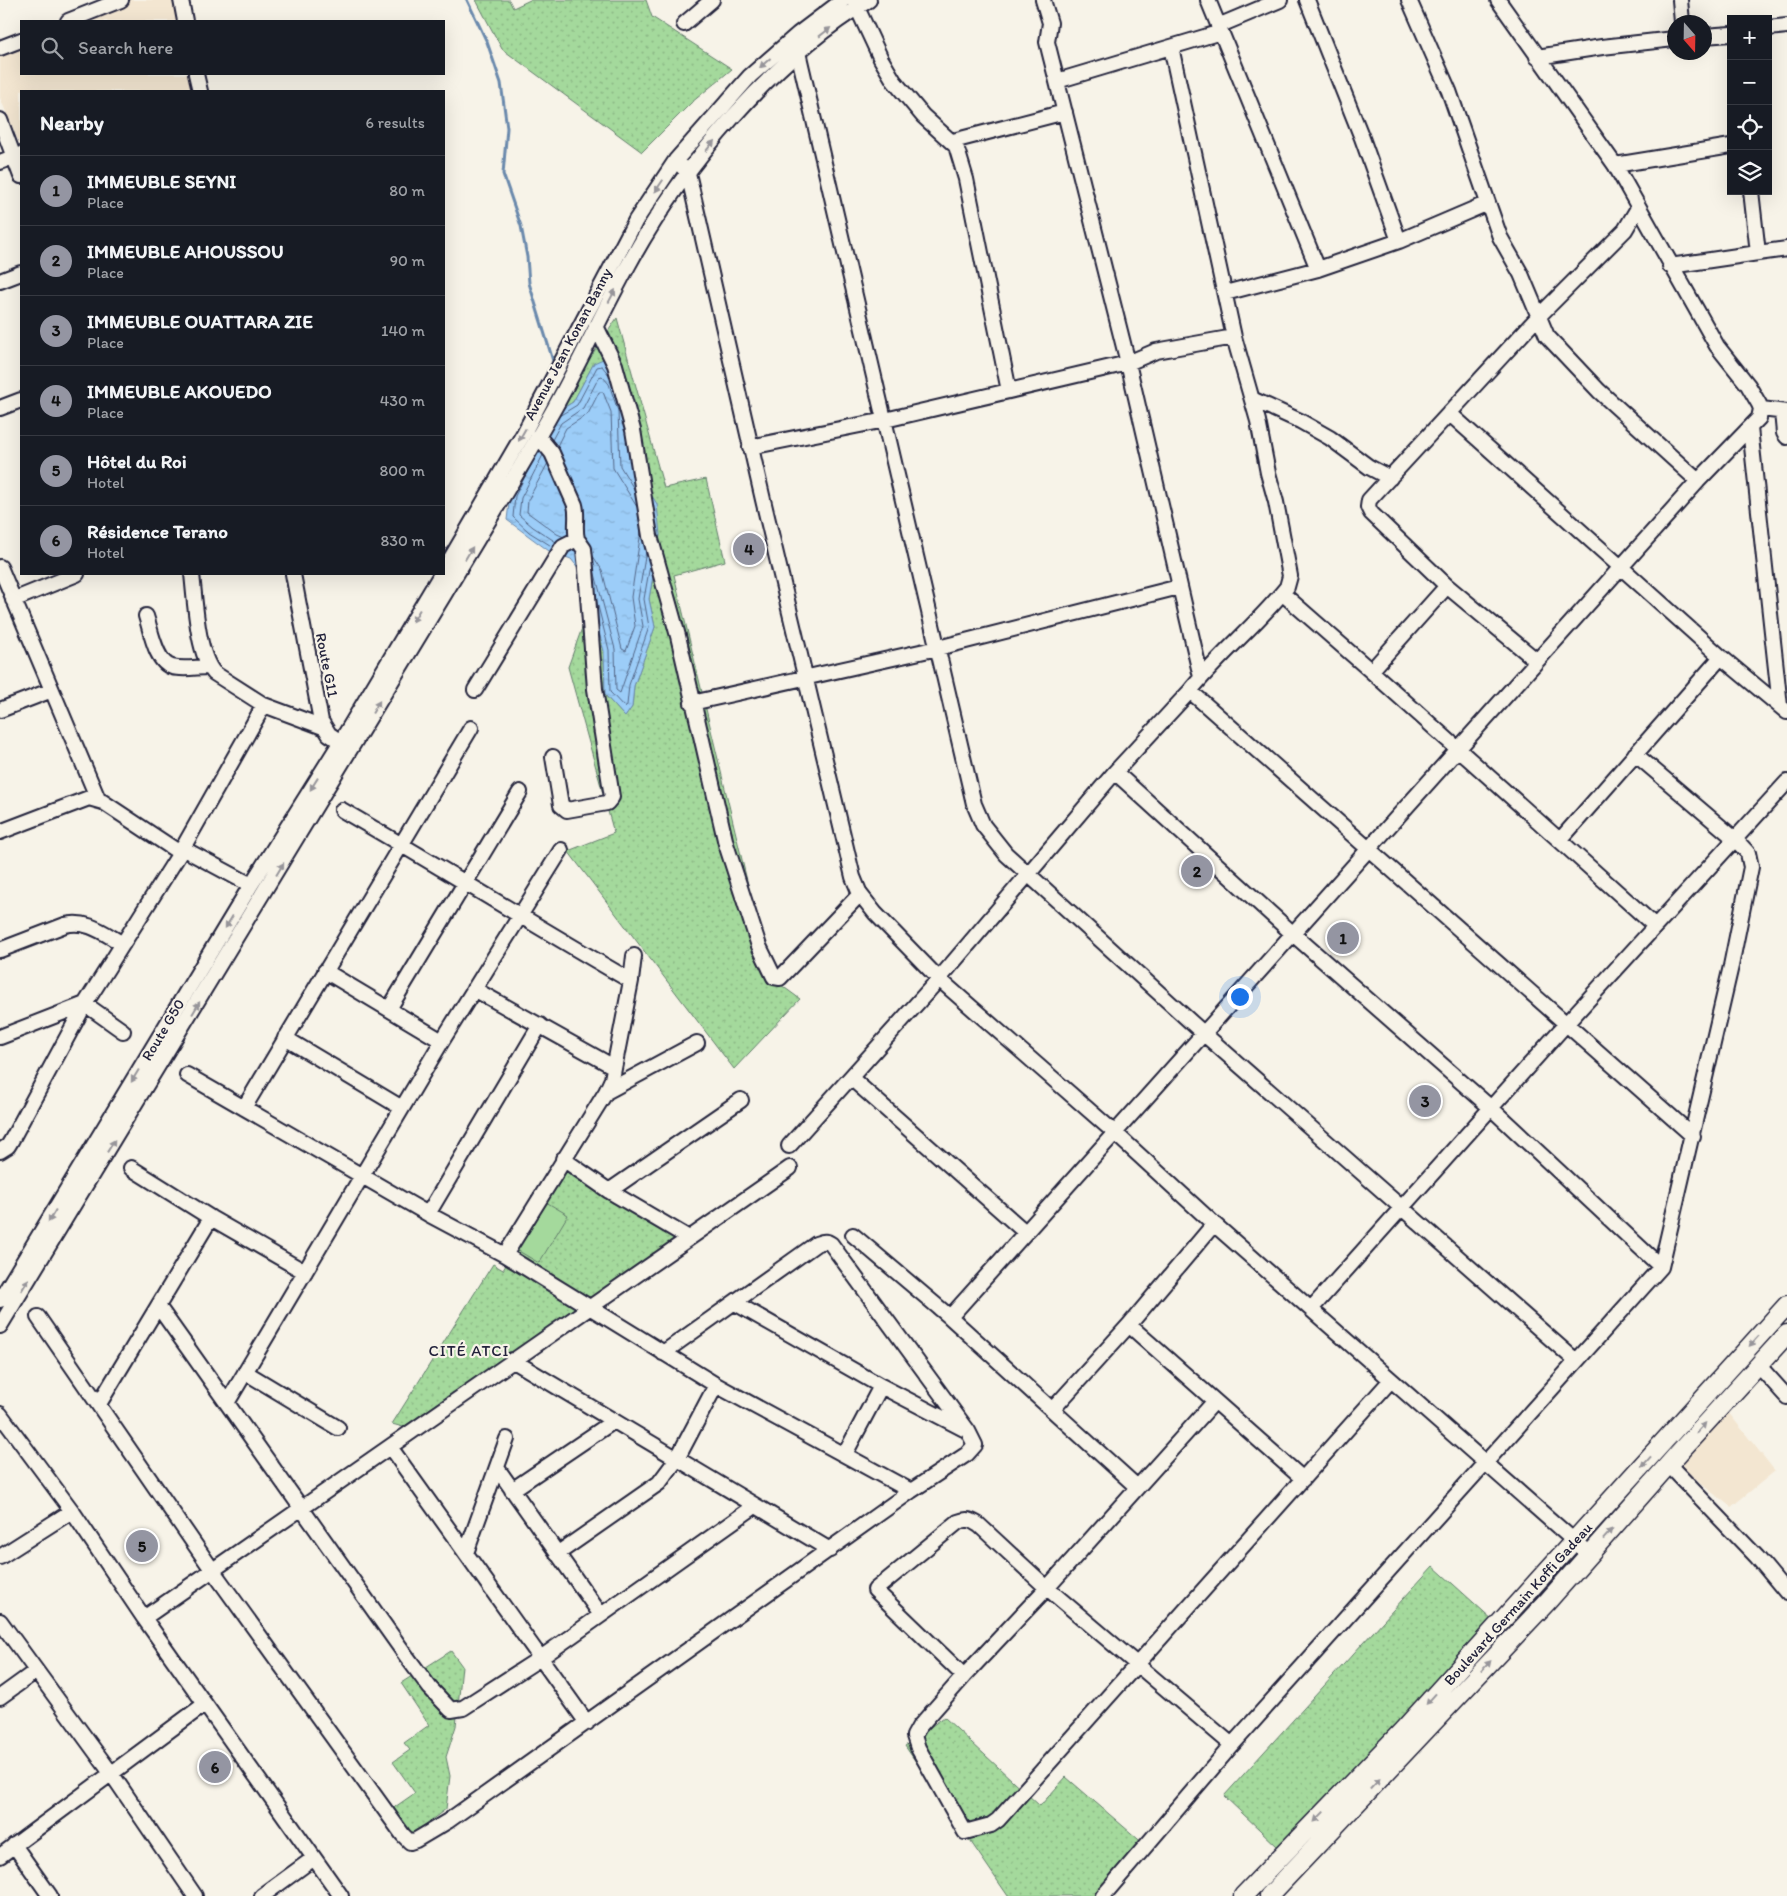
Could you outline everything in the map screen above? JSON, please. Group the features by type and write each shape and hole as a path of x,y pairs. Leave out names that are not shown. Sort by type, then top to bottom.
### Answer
{"main road":[{"name":"Boulevard Germain Koffi Gadeau","path":"1243,1896 1403,1730 1575,1542 1787,1305"},
{"name":"Boulevard Germain Koffi Gadeau","path":"1269,1896 1547,1602 1668,1464 1787,1334"}],"street":[{"path":"71,20 121,0"},
{"path":"181,0 185,20"},
{"path":"684,24 712,0"},
{"name":"Avenue Jean Konan Banny","path":"445,568 524,433 636,220 676,160 750,76 798,34 844,0"},
{"path":"1043,0 1050,23 1047,42 1128,363 1201,678"},
{"path":"1208,0 1318,269"},
{"path":"1057,81 1171,47 1220,29 1280,0"},
{"path":"1307,0 1362,138 1398,241"},
{"path":"1409,0 1449,91 1500,238 1521,274 1547,336 1599,391 1698,480"},
{"path":"950,1317 1698,480 1759,418 1761,409 1748,385 1717,346 1670,266 1615,165 1498,0"},
{"path":"1680,0 1681,15"},
{"path":"860,2 881,60 894,81 923,116 953,141 958,150 966,180 1009,391"},
{"name":"Avenue Jean Konan Banny","path":"346,746 538,436 566,386 630,261 669,199 726,125 756,92 798,52 860,2"},
{"path":"1772,28 1787,26"},
{"path":"1712,35 1727,34"},
{"path":"0,48 20,40"},
{"path":"1537,56 1667,40"},
{"path":"789,1146 939,979 1115,772 1201,678 1266,612 1287,587 1290,576 1276,502 1252,399 1234,337 1171,47"},
{"path":"798,52 974,804 983,825 996,843 1203,1033 1576,1361"},
{"path":"196,75 199,90"},
{"path":"953,141 1066,112"},
{"path":"0,120 18,156 20,169"},
{"path":"1615,165 1727,147"},
{"path":"0,162 18,156"},
{"path":"676,160 688,173 804,677 853,877 860,894 875,913 939,979 1589,1554"},
{"path":"1751,195 1758,253"},
{"path":"1224,293 1318,269 1398,241 1488,204"},
{"path":"1537,661 1447,586 1371,513 1368,507 1369,500 1539,316 1625,230 1638,208"},
{"path":"1670,266 1787,249"},
{"path":"0,281 20,273"},
{"path":"596,326 615,365 633,430 650,536 678,636 726,844 759,946 774,977 780,978 860,894"},
{"path":"750,447 885,420 1128,363 1156,351 1234,337"},
{"path":"1252,399 1300,421 1330,438 1370,467 1390,478"},
{"path":"0,408 20,400"},
{"path":"1761,409 1784,412 1784,432 1787,437"},
{"path":"1449,413 1721,657 1784,709"},
{"path":"1750,428 1784,709"},
{"path":"538,436 559,465 577,512 576,532 577,539 584,549 595,690 612,797 610,801 567,810 564,808 561,805 553,757"},
{"path":"475,690 563,546 577,539"},
{"path":"0,567 98,799"},
{"path":"13,600 75,575"},
{"path":"192,575 202,646 208,666 214,673 264,705 324,727 329,734 346,746 440,575"},
{"name":"Route G11","path":"293,575 324,727"},
{"path":"1372,670 1447,586"},
{"path":"692,703 938,648 1179,587"},
{"path":"1282,593 1372,670 1458,750 1656,926"},
{"path":"146,616 160,657 165,663 172,667 208,666"},
{"path":"1560,840 1721,657"},
{"path":"0,710 52,690"},
{"path":"1190,691 1693,1136"},
{"path":"0,1151 8,1146 11,1141 85,1004 181,850 264,705"},
{"path":"244,1108 471,728"},
{"name":"Route G50","path":"0,1300 252,884 346,746"},
{"name":"Route G50","path":"0,1326 230,951 346,746"},
{"path":"1103,1896 1232,1745 1661,1267 1732,966 1751,866 1748,853 1735,839 1635,754"},
{"path":"1115,772 1292,933 1491,1108 1661,1267"},
{"path":"1311,1309 1566,1024 1787,782"},
{"path":"389,1008 520,792"},
{"path":"0,832 82,799 98,799 181,850 252,884"},
{"path":"342,810 465,882 520,917 631,980"},
{"path":"227,1403 442,1041 560,850"},
{"path":"0,950 65,924 76,922 86,924 123,944"},
{"path":"505,1255 606,1092 614,1067 634,956"},
{"path":"325,971 442,1041"},
{"path":"474,989 614,1067"},
{"path":"85,1004 123,1031"},
{"path":"0,1037 85,1004"},
{"path":"428,1214 540,1025"},
{"path":"285,1038 402,1108"},
{"path":"606,1092 697,1043"},
{"path":"186,1075 428,1214 505,1255 663,1354 911,1491"},
{"path":"851,1078 1025,1232"},
{"path":"609,1191 741,1100"},
{"path":"563,1160 609,1191 688,1238"},
{"path":"131,1168 211,1218 304,1272"},
{"path":"144,1618 790,1168"},
{"path":"99,1404 211,1218"},
{"path":"1053,1409 1129,1325 1214,1224"},
{"path":"853,1235 950,1317 1137,1487"},
{"path":"38,1318 213,1571 402,1835 410,1842 448,1822 972,1449 975,1443 828,1242 823,1241 816,1244 663,1354"},
{"path":"735,1303 881,1386 968,1431"},
{"path":"158,1306 407,1658 430,1688 447,1708 451,1710 463,1708 542,1657 754,1506"},
{"path":"1129,1325 1303,1478"},
{"path":"512,1360 830,1550"},
{"path":"1758,1366 1787,1398"},
{"path":"245,1372 338,1428"},
{"path":"1214,1401 1047,1588 919,1727 914,1736 918,1748 965,1832 991,1825 998,1820 1391,1380"},
{"path":"557,1554 654,1488 664,1478 677,1459 716,1384"},
{"path":"845,1454 881,1386"},
{"path":"0,1414 72,1512 144,1618 341,1896"},
{"path":"512,1490 614,1421"},
{"path":"466,1553 507,1439"},
{"path":"390,1447 542,1657 587,1723"},
{"path":"1668,1464 1756,1557 1787,1593"},
{"path":"497,1468 601,1615"},
{"path":"0,1557 72,1512"},
{"path":"964,1676 875,1590 958,1522 966,1519 980,1525 1047,1588 1232,1745"},
{"path":"0,1621 110,1773 195,1896"},
{"path":"0,1697 36,1671"},
{"path":"0,1856 205,1704"},
{"path":"14,1846 44,1894"},
{"path":"262,1896 314,1858"}],"shaded area":[{"path":"129,0 175,0 178,20 79,20"},
{"path":"20,44 20,75 188,75 190,89 20,90 20,145 0,98 0,53"},
{"path":"1728,1412 1775,1471 1731,1507 1678,1466"}],"green space":[{"path":"476,0 509,0 513,8 530,0 646,0 652,17 732,69 691,103 642,152 502,49"},
{"path":"617,318 664,488 706,479 725,561 674,575 770,977 800,999 734,1069 568,851 614,833 568,667 592,600 604,651 605,695 625,717 632,707 634,686 655,627 649,599 654,569 645,485 631,462 631,437 594,363 573,402 552,415"},
{"path":"563,1169 677,1239 403,1427 392,1424 493,1264 503,1270"},
{"path":"546,1202 568,1215 539,1263 517,1250"},
{"path":"1433,1566 1494,1621 1278,1847 1224,1796"},
{"path":"451,1651 462,1666 456,1726 446,1757 450,1776 446,1809 411,1835 392,1809 415,1793 393,1762 410,1750 404,1743 429,1725 401,1683"},
{"path":"944,1717 1040,1806 1066,1777 1145,1845 1100,1896 1008,1896 905,1746"}],"water":[{"path":"603,359 619,378 631,437 631,462 657,504 660,535 649,599 655,627 634,686 632,707 625,717 605,695 604,651 584,575 571,559 549,551 507,520 510,495 552,415 573,402 594,363"}],"waterway":[{"path":"467,0 487,42 501,83 507,128 503,174 521,226 527,257 529,283 554,364"}],"place":[{"name":"IMMEUBLE AKOUEDO","path":"749,549"},
{"name":"IMMEUBLE AHOUSSOU","path":"1197,871"},
{"name":"IMMEUBLE SEYNI","path":"1343,938"},
{"name":"IMMEUBLE OUATTARA ZIE","path":"1425,1101"},
{"name":"Hôtel du Roi","path":"142,1546"},
{"name":"Résidence Terano","path":"215,1767"}],"district":[{"name":"CITÉ ATCI","path":"469,1350"}]}
